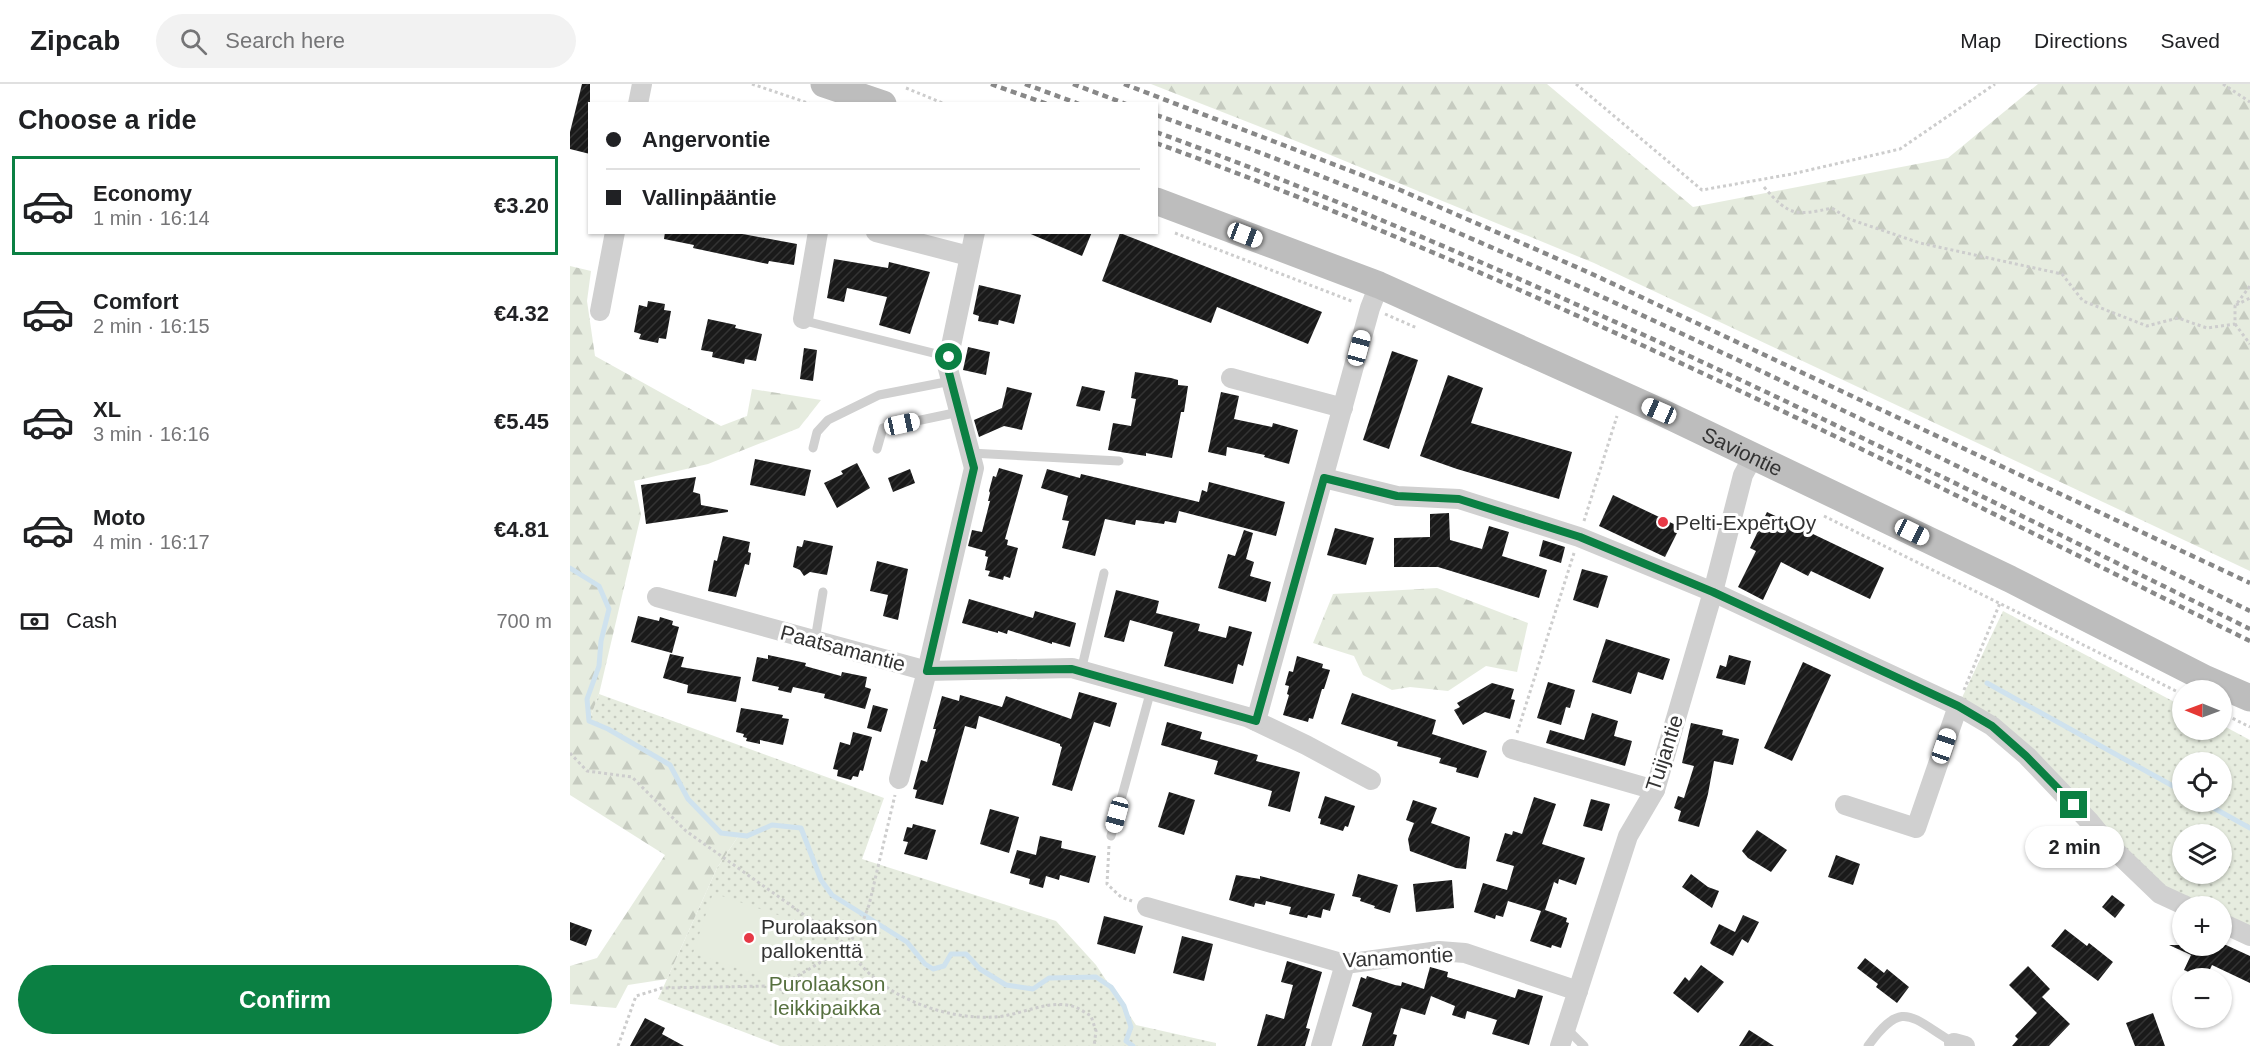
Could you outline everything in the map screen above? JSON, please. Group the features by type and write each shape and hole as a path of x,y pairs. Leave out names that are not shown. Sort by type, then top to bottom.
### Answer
{"main road":[{"path":"824,84 877,102"},
{"name":"Saviontie","path":"1158,202 1374,297 1754,455 2010,579 2206,680 2250,698"}],"street":[{"path":"638,102 642,84"},
{"path":"600,310 615,234"},
{"path":"806,320 818,234"},
{"path":"884,234 969,256"},
{"path":"899,779 927,671 974,468 947,365 974,234"},
{"path":"1256,721 1374,297"},
{"path":"1231,378 1343,408"},
{"name":"Tuijantie","path":"1563,1037 1628,836 1655,790 1713,592 1743,476 1754,455"},
{"path":"1324,478 1397,496 1459,499 1580,537 1713,592 1958,706 1992,726 2026,756 2090,822 2108,844 2160,894 2172,900"},
{"name":"Paatsamantie","path":"657,597 927,671 1072,669 1081,671 1256,721 1306,744 1371,780"},
{"path":"1845,805 1916,828 1958,706"},
{"path":"1512,749 1655,790"},
{"name":"Vanamontie","path":"1147,907 1345,964 1439,951 1465,953 1578,991"},
{"path":"2232,928 2250,936"},
{"path":"1321,1046 1345,964"}],"lane":[{"path":"806,320 949,357"},
{"path":"813,448 817,432 828,420 879,395 951,381"},
{"path":"877,449 883,428 959,412"},
{"path":"970,453 1119,461"},
{"path":"1081,671 1104,573"},
{"path":"815,640 823,592"},
{"path":"1111,836 1151,690"},
{"path":"1868,1046 1880,1029 1895,1017 1907,1015 1959,1044"},
{"path":"1563,1037 1584,1046"}],"path":[{"path":"752,84 805,102"},
{"path":"1576,84 1702,190 1792,174 1900,149 1995,84"},
{"path":"2223,84 2250,102"},
{"path":"906,88 940,102"},
{"path":"1764,187 1782,208 1804,214 1832,208 1849,219 1920,243 2062,274 2083,301 2147,326 2178,318 2207,328 2235,324"},
{"path":"1168,230 1374,297 1424,331"},
{"path":"2250,286 2235,306 2235,324 2250,344"},
{"path":"2235,306 2250,298"},
{"path":"1512,749 1617,416"},
{"path":"1818,513 2172,689"},
{"path":"1958,706 2000,603"},
{"path":"2232,718 2250,728"},
{"path":"570,753 587,771 632,777 686,831 848,946 854,957 882,985 939,1011 992,1017 1012,1015 1055,1004 1074,1006 1091,1016 1096,1031 1094,1046"},
{"path":"618,1046 636,996 662,988 769,986 790,992 794,978 848,946 863,921 869,905 899,779"},
{"path":"1111,836 1107,884 1121,897 1147,907"}],"green space":[{"path":"1151,84 1547,84 1693,207 1948,158 2038,84 2250,84 2250,571 1594,263"},
{"path":"570,266 591,271 587,301 595,356 721,426 747,416 752,389 821,400 799,428 708,464 634,481 641,515 599,694 589,721 608,729 670,765 688,799 703,815 721,833 739,835 717,868 667,979 628,985 616,1008 570,1004 570,966 597,958 665,855 570,795"},
{"path":"1437,588 1528,623 1517,672 1486,666 1448,691 1410,687 1392,690 1363,675 1354,656 1313,643 1333,594"},
{"path":"2003,611 2172,701 2172,740 2232,740 2232,730 2250,740 2250,936 2232,928 2232,896 2175,896 1958,706"},
{"name":"Purolaakson leikkipaikka","path":"599,694 884,798 862,859 1056,921 1096,965 1136,1025 1216,1043 1216,1046 780,1046 658,999 717,868 739,835 721,833 703,815 688,799 669,764 608,729 589,721"},
{"name":"Purolaakson pallokenttä","path":"713,893 805,924 785,984 693,953"}],"building":[{"path":"582,84 590,84 588,154 570,149 570,132"},
{"path":"665,234 743,234 797,244 794,265 769,261 768,264 693,248 694,245 664,239"},
{"path":"1031,234 1091,234 1082,256"},
{"path":"1120,234 1123,234 1322,312 1308,344 1217,307 1211,323 1102,281"},
{"path":"834,259 888,268 889,262 930,272 910,334 879,325 887,297 847,288 844,302 827,298"},
{"path":"979,285 1021,295 1014,324 999,320 998,325 978,321 979,316 973,314"},
{"path":"648,301 665,304 664,310 671,311 666,339 659,338 658,343 639,339 641,334 634,332 639,305 647,307"},
{"path":"708,319 762,334 756,361 745,359 744,364 712,357 713,352 701,350"},
{"path":"968,347 990,352 986,375 963,370"},
{"path":"804,348 817,350 813,381 800,379"},
{"path":"1392,351 1418,360 1389,449 1363,440"},
{"path":"1135,372 1171,378 1178,380 1178,385 1188,386 1172,458 1108,450 1113,423 1131,426 1136,399 1131,398"},
{"path":"1448,375 1483,388 1471,423 1572,452 1559,499 1420,456"},
{"path":"1082,386 1105,391 1100,411 1076,406"},
{"path":"1007,387 1032,393 1022,430 1004,426 979,437 974,420 1002,408"},
{"path":"1221,392 1239,396 1234,419 1272,427 1273,423 1298,430 1289,464 1264,457 1265,455 1227,447 1226,456 1208,452"},
{"path":"755,459 811,470 805,496 750,485"},
{"path":"857,463 870,488 837,508 824,483 843,474 841,471"},
{"path":"999,468 1023,475 1005,539 1008,540 1007,545 1018,548 1010,578 1004,576 1003,580 988,576 990,571 985,570 988,557 985,556 986,551 968,546 972,530 982,532 990,501 988,501 989,491 993,476 996,477"},
{"path":"910,469 915,483 893,492 888,478"},
{"path":"1047,469 1080,478 1081,474 1199,502 1202,490 1207,492 1209,482 1285,502 1276,536 1179,511 1176,523 1165,521 1164,524 1136,520 1135,525 1105,519 1095,556 1062,548 1069,521 1062,520 1068,496 1041,488"},
{"path":"696,477 693,492 700,494 701,505 728,510 728,512 646,524 641,485"},
{"path":"1613,495 1680,527 1665,557 1599,526"},
{"path":"1767,512 1884,568 1870,599 1811,571 1808,576 1781,562 1763,600 1738,587 1756,551 1750,548"},
{"path":"1449,513 1450,540 1482,549 1489,526 1509,532 1502,556 1547,570 1539,598 1438,567 1394,567 1394,538 1430,537 1430,514"},
{"path":"1335,528 1374,538 1366,565 1327,555"},
{"path":"1244,530 1253,533 1246,559 1254,562 1250,576 1271,582 1266,602 1218,588 1228,554 1235,556"},
{"path":"723,536 750,542 749,565 745,564 736,597 708,591 714,560 717,561"},
{"path":"804,540 833,546 827,575 810,572 804,576 800,570 793,567 797,546 802,547"},
{"path":"1543,540 1565,547 1561,563 1539,556"},
{"path":"877,561 908,569 898,620 883,616 888,595 870,591"},
{"path":"1582,569 1608,576 1598,608 1573,600"},
{"path":"1116,590 1159,601 1156,613 1200,624 1198,631 1226,638 1229,626 1252,632 1243,666 1238,664 1233,684 1164,666 1173,632 1130,620 1124,642 1104,637"},
{"path":"969,599 1033,618 1035,611 1076,623 1070,647 1052,642 1052,644 1008,630 1007,634 998,631 998,633 962,623"},
{"path":"638,616 659,621 660,617 673,621 672,625 679,627 672,653 631,642"},
{"path":"1606,639 1670,659 1663,680 1638,672 1631,694 1592,682"},
{"path":"670,654 684,657 681,667 741,677 736,702 687,693 688,685 663,678"},
{"path":"768,655 806,663 805,666 841,676 842,672 867,677 865,687 871,689 865,709 824,698 825,694 793,687 791,693 778,690 779,687 752,681 757,657 768,659"},
{"path":"1729,655 1751,661 1745,685 1716,678 1720,665 1726,667"},
{"path":"1297,656 1323,664 1322,668 1330,670 1313,719 1309,718 1308,722 1283,715 1289,695 1287,694 1289,686 1285,685 1289,671 1293,672"},
{"path":"1803,662 1831,675 1792,761 1764,748"},
{"path":"1548,682 1575,690 1570,708 1566,707 1561,725 1537,718"},
{"path":"1492,683 1514,689 1511,699 1515,700 1510,719 1485,712 1463,725 1454,710 1460,707 1457,703"},
{"path":"1079,692 1117,703 1110,727 1094,722 1072,791 1052,785 1062,747 1060,744 979,716 976,729 965,726 943,805 915,798 917,790 913,789 921,760 927,762 942,696 959,701 960,695 1002,707 1006,696 1071,719"},
{"path":"1352,693 1436,720 1432,734 1487,751 1478,778 1456,772 1457,768 1439,763 1441,758 1397,746 1398,742 1341,724"},
{"path":"873,705 888,709 881,732 867,728"},
{"path":"741,708 783,715 782,718 789,719 783,745 760,740 760,744 746,741 744,734 736,732"},
{"path":"1592,713 1618,721 1614,736 1632,741 1625,766 1546,743 1550,730 1584,740"},
{"path":"1167,722 1202,732 1200,739 1258,755 1256,761 1300,772 1290,812 1268,806 1272,791 1214,774 1218,761 1161,745"},
{"path":"1691,723 1723,730 1722,735 1739,739 1733,765 1714,761 1699,827 1678,821 1681,811 1674,808 1678,796 1684,798 1694,766 1682,763"},
{"path":"853,732 872,737 863,771 860,770 858,777 853,776 851,780 837,776 838,770 833,769 840,742 850,745"},
{"path":"1169,792 1195,800 1184,835 1158,827"},
{"path":"1325,796 1355,806 1348,827 1345,826 1343,831 1320,824 1321,819 1318,818"},
{"path":"1534,797 1556,804 1542,844 1585,858 1576,885 1559,879 1558,884 1554,882 1545,910 1567,918 1566,922 1569,923 1561,948 1552,945 1551,948 1530,941 1541,911 1508,901 1503,917 1496,915 1495,919 1474,912 1483,883 1507,890 1514,866 1496,861 1505,833 1512,835 1513,831 1522,834"},
{"path":"1591,799 1610,804 1602,831 1583,826"},
{"path":"1413,800 1437,808 1431,823 1470,837 1466,869 1456,868 1410,851 1408,839 1414,823 1406,820"},
{"path":"990,809 1019,817 1009,853 980,844"},
{"path":"913,824 936,830 927,860 904,854 908,842 903,841 907,827 912,828"},
{"path":"1757,830 1787,850 1771,872 1748,858 1742,851"},
{"path":"1040,836 1062,841 1061,848 1096,856 1089,883 1060,875 1059,880 1046,876 1043,888 1029,884 1030,879 1010,873 1017,850 1036,855"},
{"path":"1836,855 1860,864 1853,885 1828,877"},
{"path":"1358,874 1398,885 1390,913 1374,908 1375,906 1360,901 1361,898 1352,896"},
{"path":"1691,874 1708,887 1719,891 1712,908 1682,887"},
{"path":"1236,875 1260,879 1260,876 1335,894 1330,911 1323,909 1321,918 1308,915 1307,918 1289,914 1291,907 1266,901 1265,905 1255,903 1254,907 1229,900"},
{"path":"1452,880 1454,908 1416,912 1413,884"},
{"path":"2112,895 2125,905 2115,918 2102,907"},
{"path":"1743,915 1759,922 1748,943 1742,939 1733,956 1710,943 1719,924 1735,932"},
{"path":"1104,916 1143,926 1135,954 1097,944"},
{"path":"570,922 592,930 586,946 570,940"},
{"path":"2065,929 2087,946 2089,943 2113,962 2098,981 2051,946"},
{"path":"1182,936 1213,944 1204,981 1173,973"},
{"path":"2232,948 2250,956 2250,983 2232,974 2232,968 2218,968 2212,965 2211,968 2185,968 2191,956 2232,956"},
{"path":"1865,958 1884,973 1887,969 1909,987 1897,1003 1857,968"},
{"path":"1287,961 1322,972 1306,1028 1310,1029 1305,1046 1257,1046 1266,1014 1284,1019 1293,985 1281,982"},
{"path":"1701,965 1724,982 1698,1013 1673,993 1685,977 1689,981"},
{"path":"2028,966 2050,989 2042,997 2070,1024 2049,1046 2012,1046 2018,1039 2015,1036 2037,1013 2009,985"},
{"path":"1430,967 1448,972 1447,977 1515,998 1518,989 1543,996 1529,1045 1492,1034 1497,1020 1467,1011 1465,1019 1452,1015 1455,1006 1431,996 1425,1015 1401,1008 1393,1034 1397,1035 1394,1046 1362,1046 1372,1013 1352,1006 1361,977 1366,979 1367,976 1401,986 1402,982 1424,989"},
{"path":"2153,1013 2165,1046 2135,1046 2126,1023"},
{"path":"645,1018 665,1028 662,1034 684,1046 630,1046"},
{"path":"1749,1030 1774,1046 1739,1046"}],"waterway":[{"path":"570,568 599,586 609,609 601,641 599,666 587,699 589,721 608,729 670,765 688,799 721,833 747,836 772,825 801,828 821,880 832,895 907,942 925,964 933,969 944,966 951,954 966,954 980,969 1006,985 1033,989 1049,978 1096,977 1111,987 1124,1006 1131,1027 1126,1041 1133,1046"},
{"path":"1987,683 2172,785"},
{"path":"2221,812 2250,828"}],"railway":[{"path":"991,84 1041,102"},
{"path":"1025,84 1074,102"},
{"path":"1073,84 1121,102"},
{"path":"1124,84 1398,189 1590,273 2250,583"},
{"path":"1158,116 1275,158 1502,252 1825,402 2250,611"},
{"path":"1158,133 1436,243 1573,303 1845,430 2250,629"},
{"path":"1158,144 1297,196 1573,314 1845,441 2250,641"}],"place":[{"name":"Pelti-Expert Oy","path":"1663,522"},
{"name":"Purolaakson pallokenttä","path":"749,938"}],"route":[{"path":"949,357 947,365 974,468 927,671 1072,669 1256,721 1324,478 1397,496 1459,499 1580,537 1713,592 1958,706 1992,726 2026,756 2074,805"}]}
